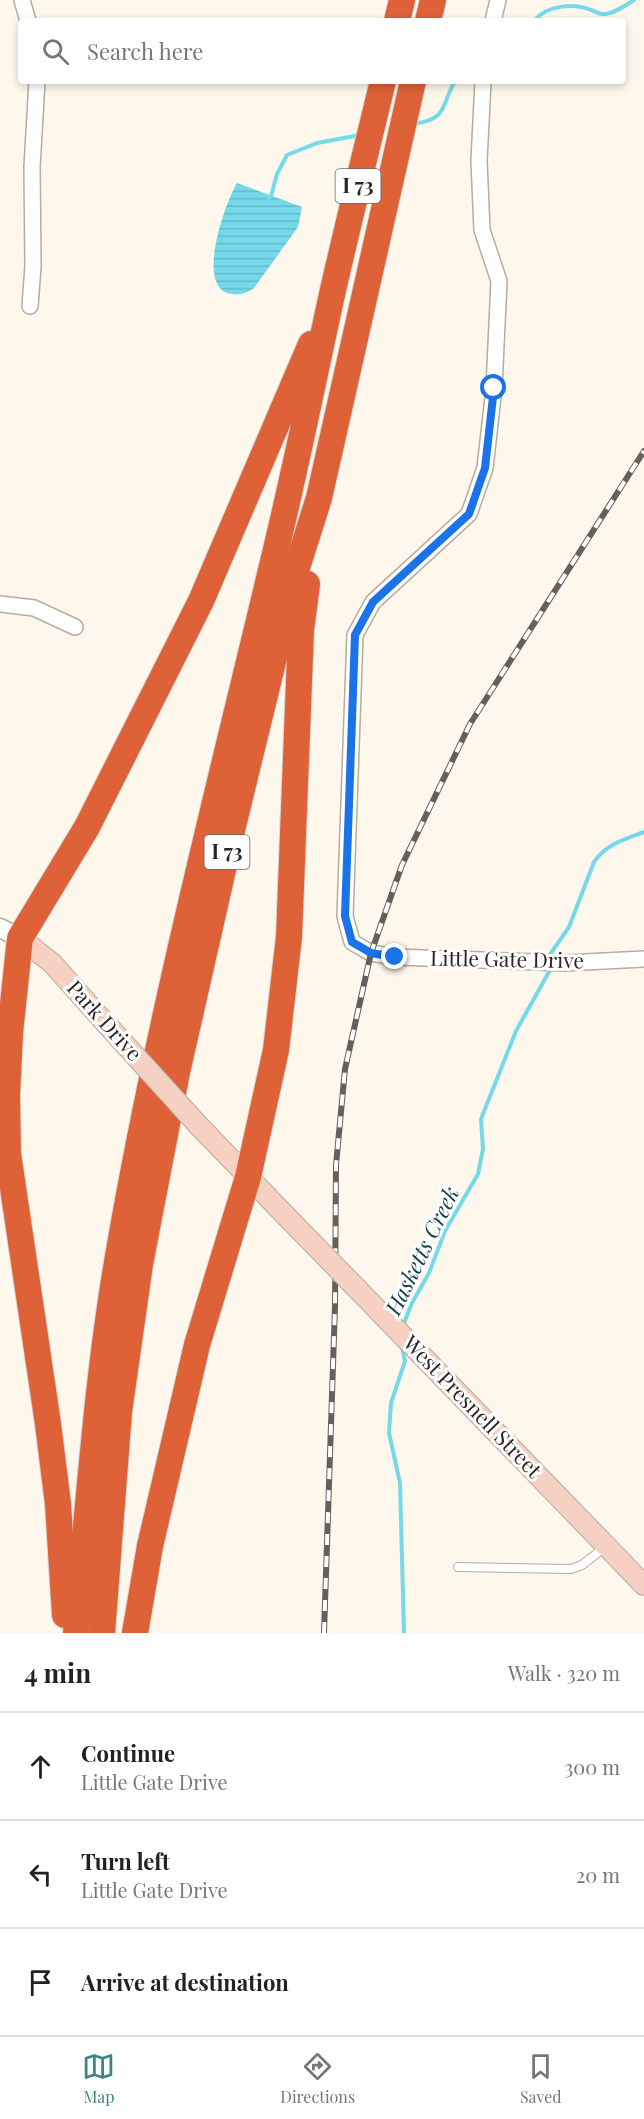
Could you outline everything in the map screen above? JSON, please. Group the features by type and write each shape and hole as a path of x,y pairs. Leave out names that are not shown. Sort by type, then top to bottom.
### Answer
{"highway":[{"path":"398,18 402,0"},
{"path":"429,18 433,0"},
{"name":"I 73","path":"76,1633 103,1359 119,1249 142,1127 164,1019 301,446 333,292 382,84"},
{"name":"I 73","path":"102,1633 119,1412 142,1253 177,1072 293,580 319,498 412,84"},
{"path":"66,1633 58,1504 8,1154 10,933 87,827 201,601 333,292"},
{"path":"135,1633 150,1546 197,1345 248,1177 276,1050 289,937 301,630 319,498"}],"main road":[{"name":"Park Drive","path":"10,933 52,963 200,1126"},
{"name":"West Presnell Street","path":"200,1126 644,1585"}],"street":[{"path":"22,0 27,18"},
{"path":"495,18 498,0"},
{"path":"30,306 33,266 32,167 37,84"},
{"name":"Little Gate Drive","path":"483,84 479,161 482,230 499,281 494,388 485,468 469,514 373,602 355,635 345,916 352,942 371,953 395,957 564,963 644,959"},
{"path":"0,604 34,608 75,627"}],"lane":[{"path":"458,1567 571,1569 582,1564 606,1546"}],"water":[{"path":"237,183 302,207 298,227 254,288 245,293 234,294 227,293 218,286 214,274 214,259 216,241 226,207"}],"waterway":[{"path":"537,18 553,9 569,6 608,14 634,0"},
{"path":"414,124 438,115 453,84"},
{"path":"268,199 287,155 317,143 360,135"},
{"name":"Hasketts Creek","path":"551,953 569,927 594,862 610,846 644,832"},
{"name":"Hasketts Creek","path":"402,1328 412,1303 429,1273 445,1231 478,1174 483,1149 481,1119 516,1031 550,970"},
{"name":"Hasketts Creek","path":"402,1347 405,1361 391,1403 389,1433 400,1483 404,1633"}],"railway":[{"path":"324,1633 335,1306 336,1165 345,1069 371,953 402,865 470,724 644,451"}],"route":[{"path":"395,957 371,953 352,942 345,916 355,635 373,602 469,514 485,468 494,388"}]}
